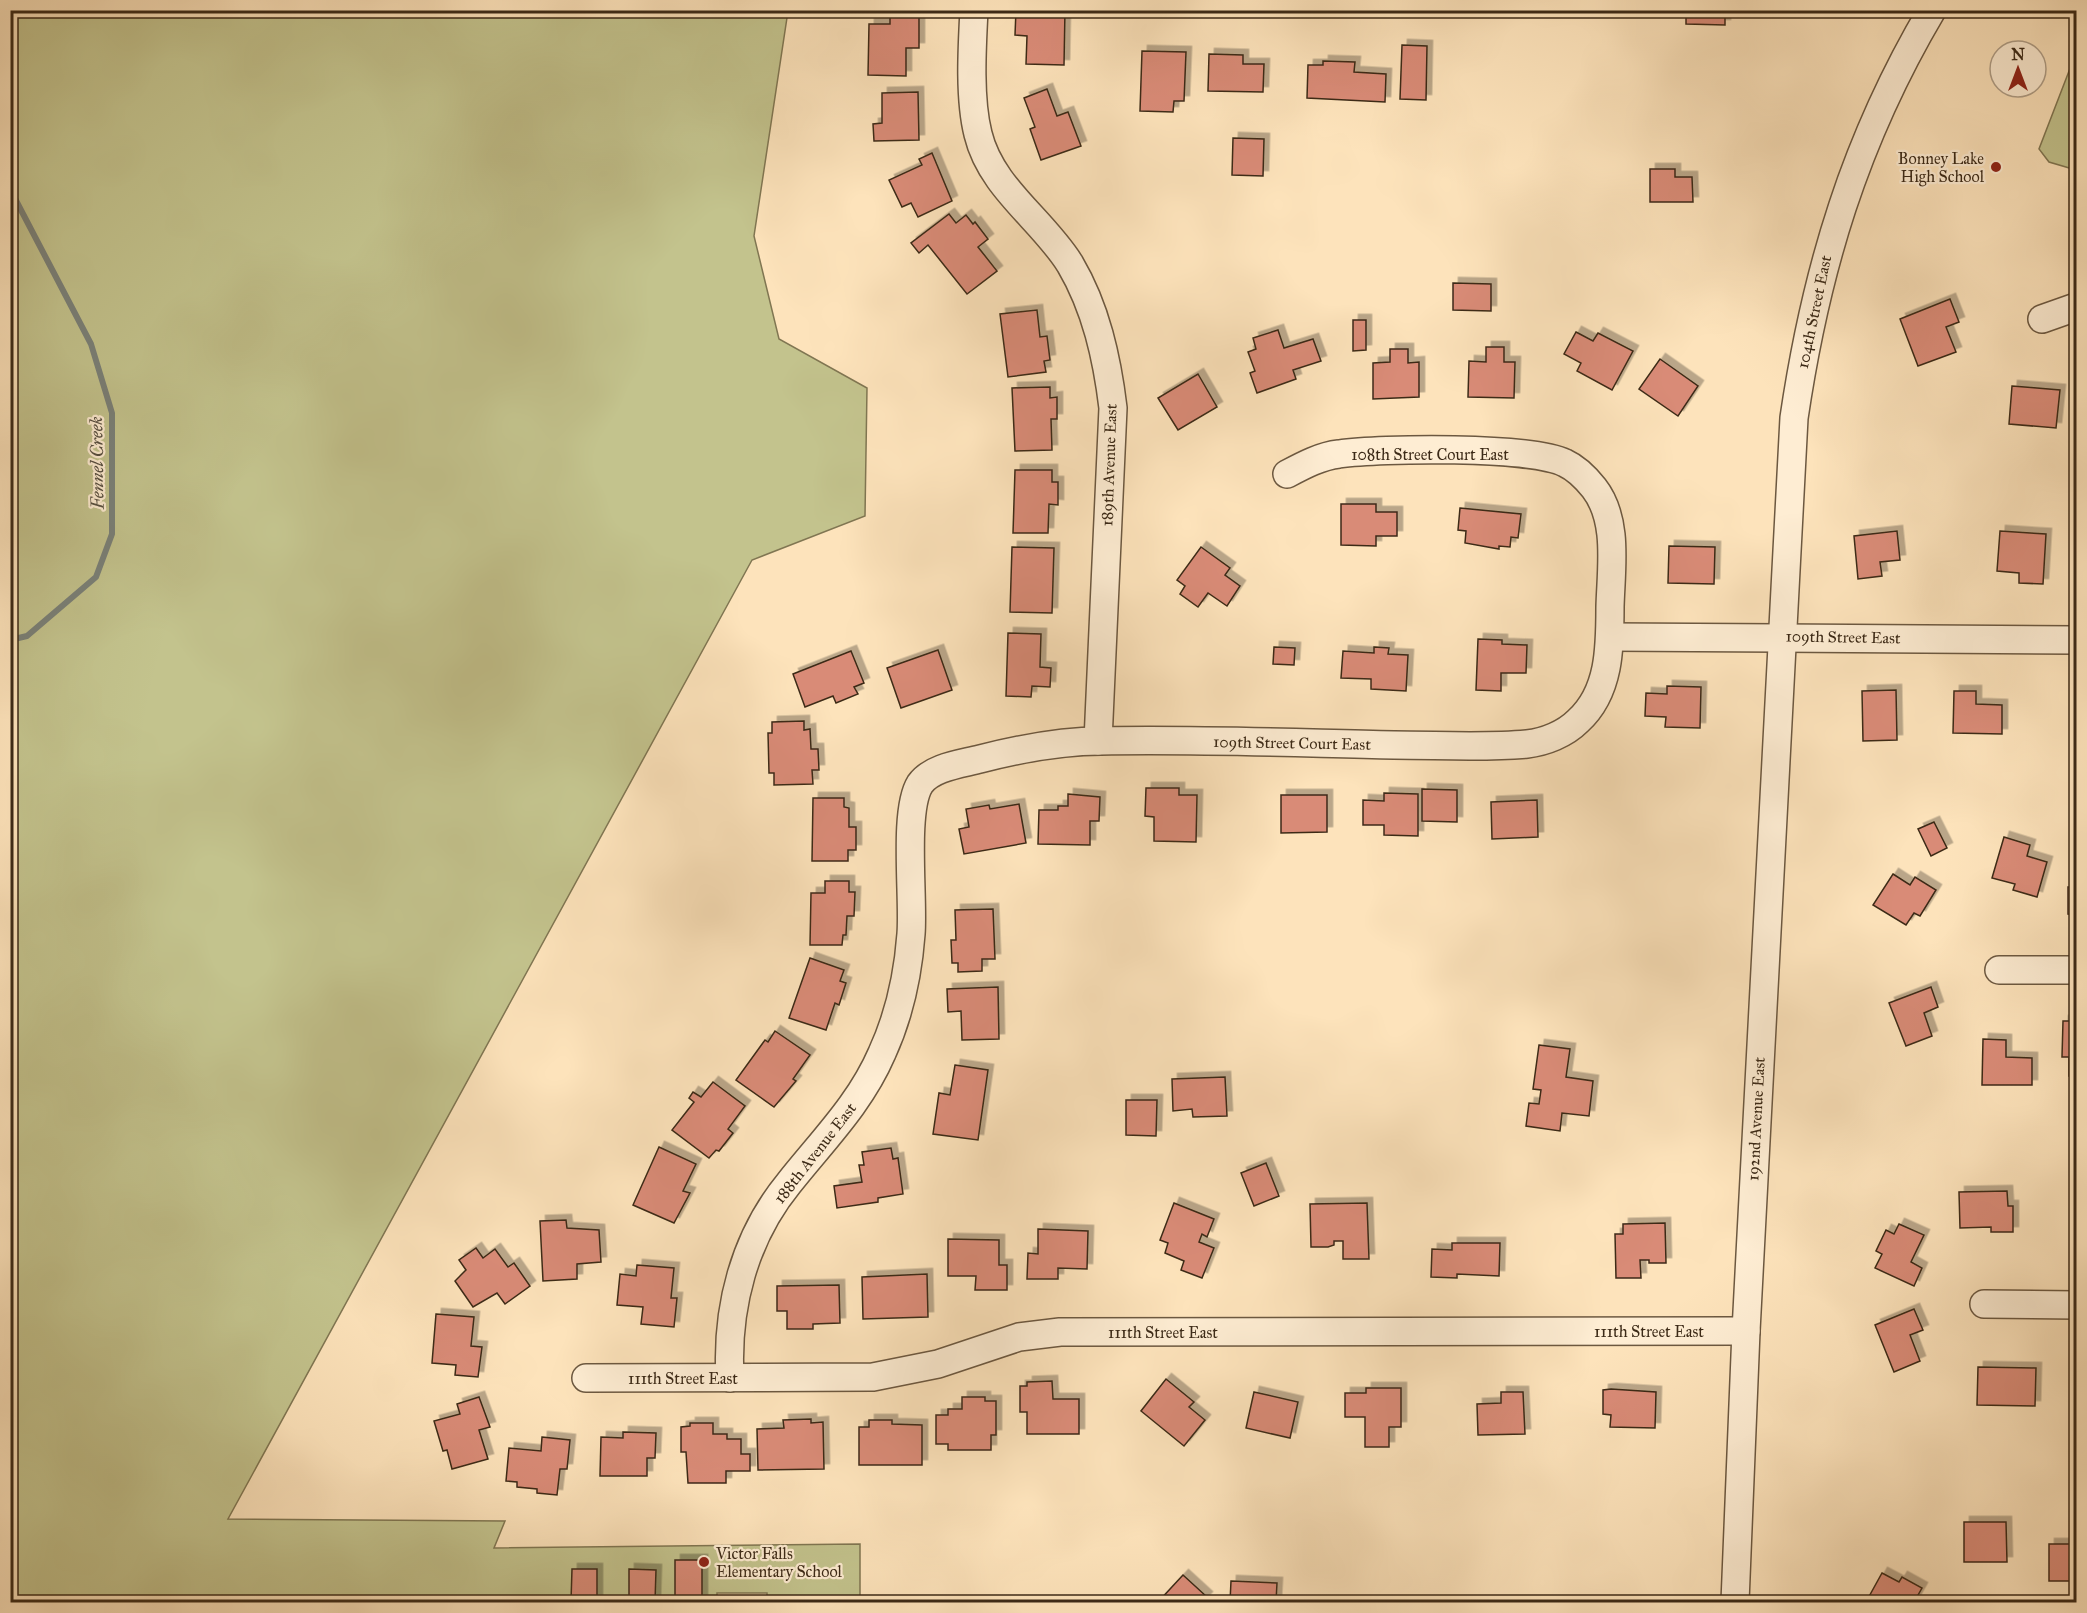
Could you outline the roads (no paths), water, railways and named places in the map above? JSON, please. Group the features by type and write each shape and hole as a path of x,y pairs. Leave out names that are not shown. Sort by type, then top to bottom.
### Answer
{"street":[{"name":"189th Avenue East","path":"974,10 974,103 978,135 990,162 1011,195 1069,263 1098,327 1108,366 1113,408 1098,741"},
{"name":"104th Street East","path":"1780,636 1794,418 1813,302 1826,253 1875,116 1932,10"},
{"path":"2042,319 2076,307"},
{"name":"108th Street Court East","path":"1287,474 1310,462 1335,454 1365,452 1496,451 1554,459 1568,464 1595,489 1606,510 1612,534 1610,637"},
{"name":"109th Street East","path":"1610,637 1780,636 2076,640"},
{"name":"192nd Avenue East","path":"1735,1602 1780,636"},
{"name":"109th Street Court East","path":"918,787 930,773 960,764 1012,751 1098,741 1529,744 1565,731 1593,705 1605,675 1610,637"},
{"name":"188th Avenue East","path":"730,1378 730,1324 737,1286 748,1253 765,1218 786,1186 842,1122 862,1092 883,1053 897,1013 907,972 912,930 912,821 918,787"},
{"path":"1999,970 2076,970"},
{"path":"1984,1304 2076,1305"},
{"name":"111th Street East","path":"586,1378 873,1377 938,1364 1019,1337 1060,1332 1746,1331"}],"waterway":[{"name":"Fennel Creek","path":"10,189 91,344 112,413 112,534 96,577 27,636 10,640"}],"place":[{"name":"Bonney Lake High School","path":"1996,167"},
{"name":"Victor Falls Elementary School","path":"704,1562"}]}
